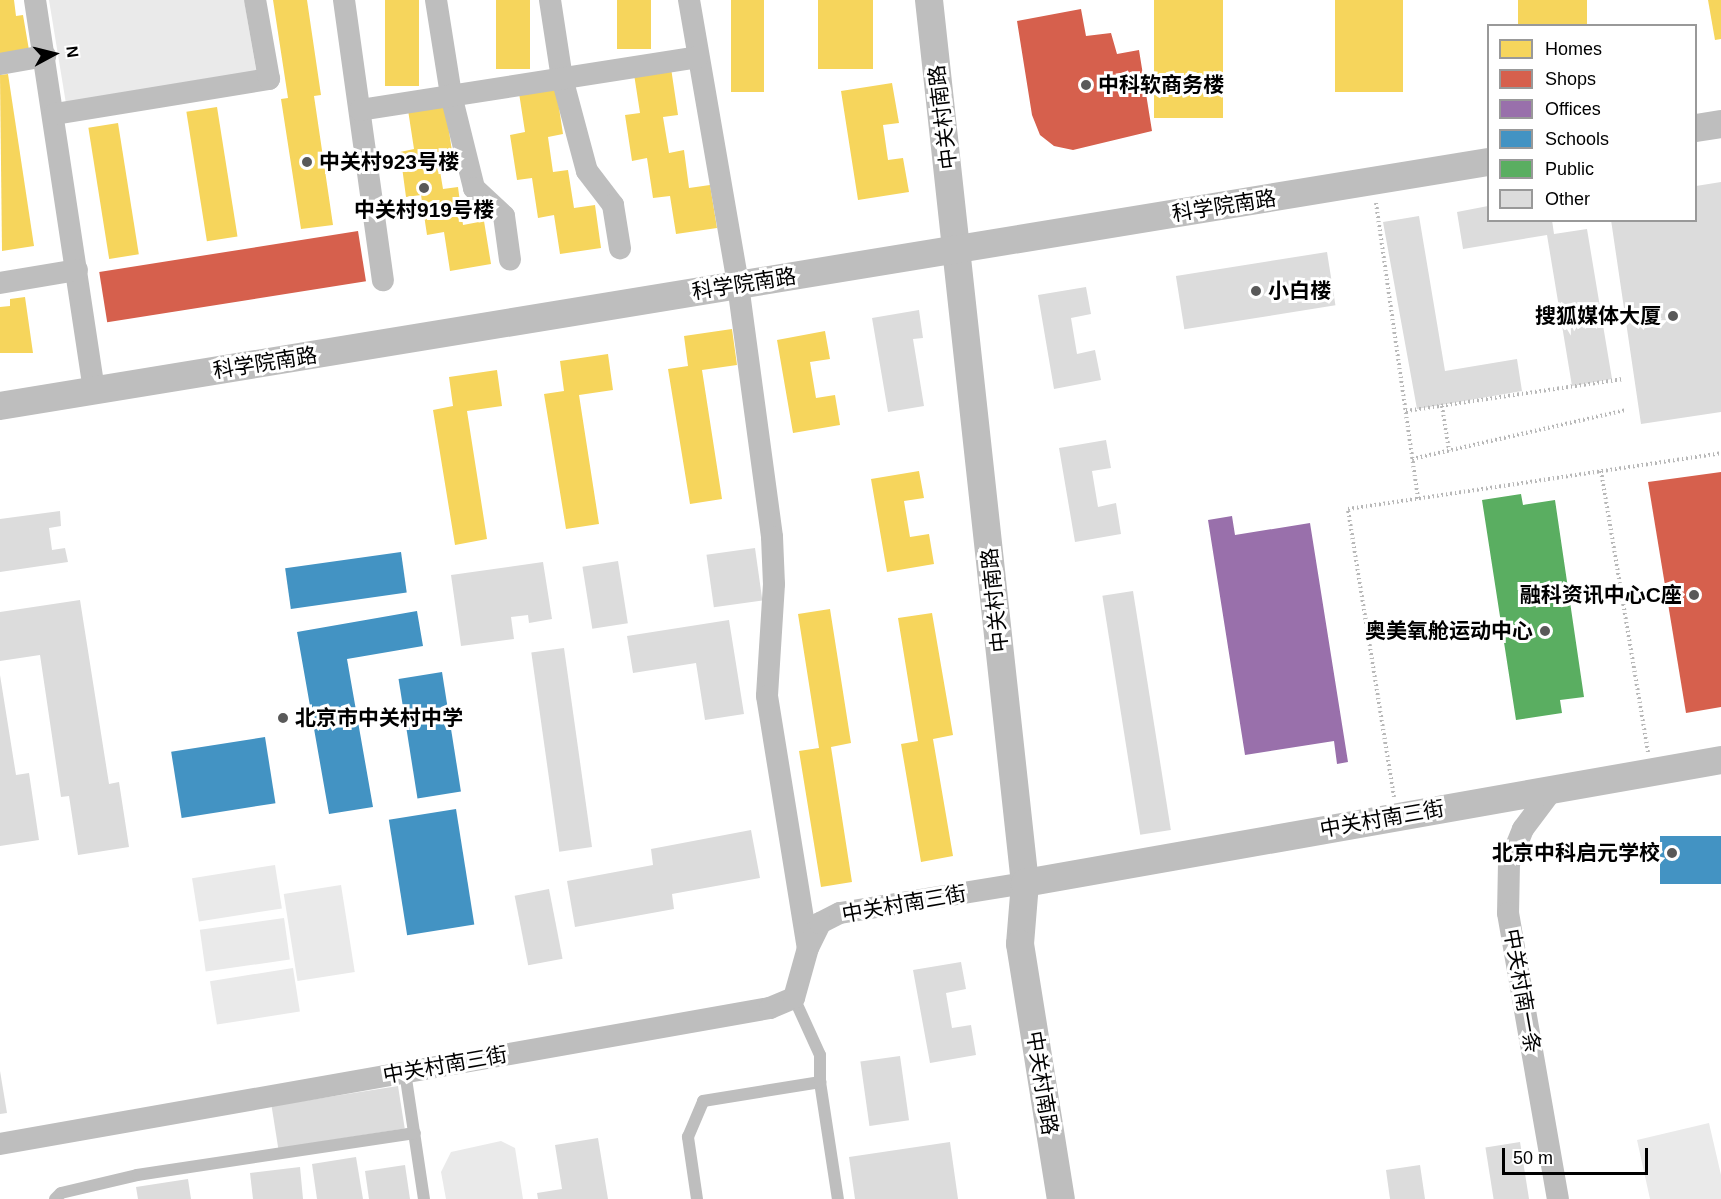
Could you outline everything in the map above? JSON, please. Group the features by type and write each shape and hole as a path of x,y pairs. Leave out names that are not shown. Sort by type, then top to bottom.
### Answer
{"street":[{"path":"35,0 94,391"},
{"path":"54,114 269,79 255,0"},
{"path":"344,0 383,280"},
{"path":"436,0 452,95 474,188 504,216 510,260"},
{"path":"550,0 562,78 587,171 613,205 620,248"},
{"path":"689,0 738,285 772,537 774,584 767,696 808,948"},
{"name":"中关村南路","path":"929,0 958,249 1025,883 1020,944 1061,1199"},
{"path":"0,64 45,56"},
{"path":"360,110 698,57"},
{"path":"1697,129 1721,124"},
{"name":"科学院南路","path":"0,406 1487,162"},
{"path":"0,283 77,270"},
{"name":"中关村南三街","path":"0,1144 770,1008 794,998 803,975 808,948 820,923 840,913 1025,883 1396,815 1550,792 1721,760"},
{"name":"中关村南一条","path":"1550,792 1522,829 1509,863 1508,913 1558,1199"}],"lane":[{"path":"794,998 820,1055 820,1082 838,1199"},
{"path":"405,1072 424,1199"},
{"path":"697,1199 688,1137 703,1101 820,1082"},
{"path":"55,1199 61,1193 137,1175 415,1133"}],"path":[{"path":"1373,181 1418,499"},
{"path":"1406,411 1622,379"},
{"path":"1442,406 1449,450"},
{"path":"1412,459 1626,410"},
{"path":"1396,815 1348,509 1721,453"},
{"path":"1601,471 1651,772"}],"shaded area":[{"path":"49,0 244,0 259,87 69,122"},
{"path":"275,865 282,908 199,922 192,878"},
{"path":"341,885 355,972 297,981 284,894"},
{"path":"284,918 290,960 206,971 200,930"},
{"path":"293,968 300,1011 217,1025 210,981"},
{"path":"1709,1123 1721,1175 1721,1199 1650,1199 1637,1140"},
{"path":"501,1141 515,1148 523,1199 446,1199 441,1172 451,1152"}],"building: Homes":[{"path":"0,0 14,0 16,16 23,15 29,50 0,54"},
{"name":"中关村923号楼","path":"273,0 307,0 321,95 314,96 333,225 301,229 281,99 288,98"},
{"path":"385,0 419,0 419,86 385,86"},
{"path":"496,0 530,0 530,69 496,69"},
{"path":"617,0 651,0 651,49 617,49"},
{"path":"731,0 764,0 764,92 731,92"},
{"path":"818,0 873,0 873,69 818,69"},
{"path":"1154,0 1223,0 1223,118 1154,118"},
{"path":"1335,0 1403,0 1403,92 1335,92"},
{"path":"1518,0 1587,0 1587,24 1518,24"},
{"path":"1708,0 1721,0 1721,39 1715,40"},
{"path":"671,68 678,115 663,117 669,153 684,150 689,188 710,185 717,228 676,234 670,196 653,198 647,158 632,161 625,115 640,113 634,74"},
{"path":"8,74 34,246 2,251 0,75"},
{"path":"892,83 899,123 883,125 888,160 903,158 909,192 858,200 841,91"},
{"path":"556,88 563,134 548,137 553,172 568,170 574,208 595,205 601,248 560,254 554,215 538,218 532,178 517,180 510,135 525,132 519,93"},
{"name":"中关村919号楼","path":"445,105 452,151 437,153 443,189 458,187 463,225 484,221 491,264 450,271 444,232 427,235 421,195 406,197 400,152 414,149 408,110"},
{"path":"217,107 237,236 207,241 186,112"},
{"path":"118,123 139,254 109,259 88,128"},
{"path":"25,297 33,353 0,353 0,307 10,306 10,299"},
{"path":"732,329 737,365 702,370 722,499 690,504 668,369 688,366 684,336"},
{"path":"825,331 830,359 810,362 816,398 835,395 840,425 793,433 777,340"},
{"path":"608,354 613,390 579,395 599,524 566,529 544,394 564,391 560,361"},
{"path":"497,370 502,406 467,411 487,539 455,545 433,410 453,406 449,377"},
{"path":"919,471 924,498 904,501 910,537 929,534 934,564 887,572 871,479"},
{"path":"830,609 851,743 831,747 852,882 821,887 799,751 819,748 798,614"},
{"path":"932,613 953,735 933,739 953,856 921,862 901,744 918,741 898,618"}],"building: Shops":[{"name":"中科软商务楼","path":"1081,9 1086,36 1111,33 1117,54 1139,50 1152,131 1073,150 1054,146 1040,135 1032,115 1017,21"},
{"path":"358,231 366,281 107,322 99,272"},
{"name":"融科资讯中心C座","path":"1721,472 1721,707 1686,713 1648,482"}],"building: Offices":[{"path":"1232,516 1235,535 1310,523 1348,762 1337,764 1334,741 1245,755 1208,520"}],"building: Schools":[{"path":"401,552 407,593 291,609 285,568"},
{"path":"417,611 423,646 347,659 373,807 329,814 297,632"},
{"path":"442,672 461,792 417,798 399,679"},
{"path":"265,737 275,803 182,818 171,752"},
{"path":"456,809 474,925 407,935 389,820"},
{"path":"1660,836 1721,836 1721,884 1660,884"}],"building: Public":[{"path":"1521,494 1523,505 1555,500 1584,697 1560,700 1562,713 1516,720 1482,500"}],"building: Other":[{"name":"搜狐媒体大厦","path":"1721,182 1721,412 1641,424 1611,222 1697,222 1697,186"},
{"path":"1487,206 1487,222 1552,222 1554,234 1587,229 1612,379 1572,386 1547,235 1463,249 1457,212"},
{"path":"1419,216 1445,371 1517,359 1522,391 1417,409 1383,222"},
{"name":"小白楼","path":"1327,252 1335,305 1184,329 1176,276"},
{"path":"1086,287 1091,314 1071,318 1077,354 1095,350 1101,380 1054,389 1038,295"},
{"path":"919,310 923,338 913,339 924,406 888,412 872,318"},
{"path":"1106,440 1111,468 1092,471 1098,507 1116,503 1121,534 1075,542 1059,448"},
{"path":"60,511 61,526 49,528 52,550 65,548 68,562 0,572 0,519"},
{"path":"755,548 762,600 714,607 706,555"},
{"path":"618,561 628,623 592,629 582,567"},
{"path":"543,562 552,619 529,623 528,615 511,617 514,639 461,646 451,575"},
{"path":"1133,591 1171,830 1140,835 1102,596"},
{"path":"80,600 109,784 119,782 129,847 78,855 69,796 61,797 40,655 0,661 0,612"},
{"path":"729,620 744,714 705,720 696,663 633,673 627,636"},
{"path":"564,648 592,847 559,852 531,653"},
{"path":"0,675 16,775 29,773 39,840 0,846"},
{"path":"751,830 760,878 672,894 674,909 575,927 567,881 653,865 651,849"},
{"path":"549,889 563,959 528,965 515,896"},
{"path":"961,962 966,989 946,993 952,1028 971,1025 976,1055 930,1063 913,970"},
{"path":"900,1056 909,1120 869,1126 860,1062"},
{"path":"0,1071 7,1113 0,1114"},
{"path":"398,1086 405,1128 278,1148 272,1106"},
{"path":"598,1138 608,1199 538,1199 537,1193 562,1189 555,1145"},
{"path":"950,1142 958,1199 855,1199 849,1157"},
{"path":"1520,1142 1529,1199 1494,1199 1485,1147"},
{"path":"356,1157 363,1199 317,1199 312,1164"},
{"path":"405,1165 410,1199 369,1199 365,1171"},
{"path":"1420,1165 1425,1199 1390,1199 1386,1170"},
{"path":"300,1167 303,1199 253,1199 250,1173"},
{"path":"188,1179 191,1199 138,1199 136,1187"}],"place":[{"name":"中科软商务楼","path":"1086,85"},
{"name":"中关村923号楼","path":"307,162"},
{"name":"中关村919号楼","path":"424,188"},
{"name":"小白楼","path":"1256,291"},
{"name":"搜狐媒体大厦","path":"1673,316"},
{"name":"融科资讯中心C座","path":"1694,595"},
{"name":"奥美氧舱运动中心","path":"1545,631"},
{"name":"北京市中关村中学","path":"283,718"},
{"name":"北京中科启元学校","path":"1672,853"}]}
